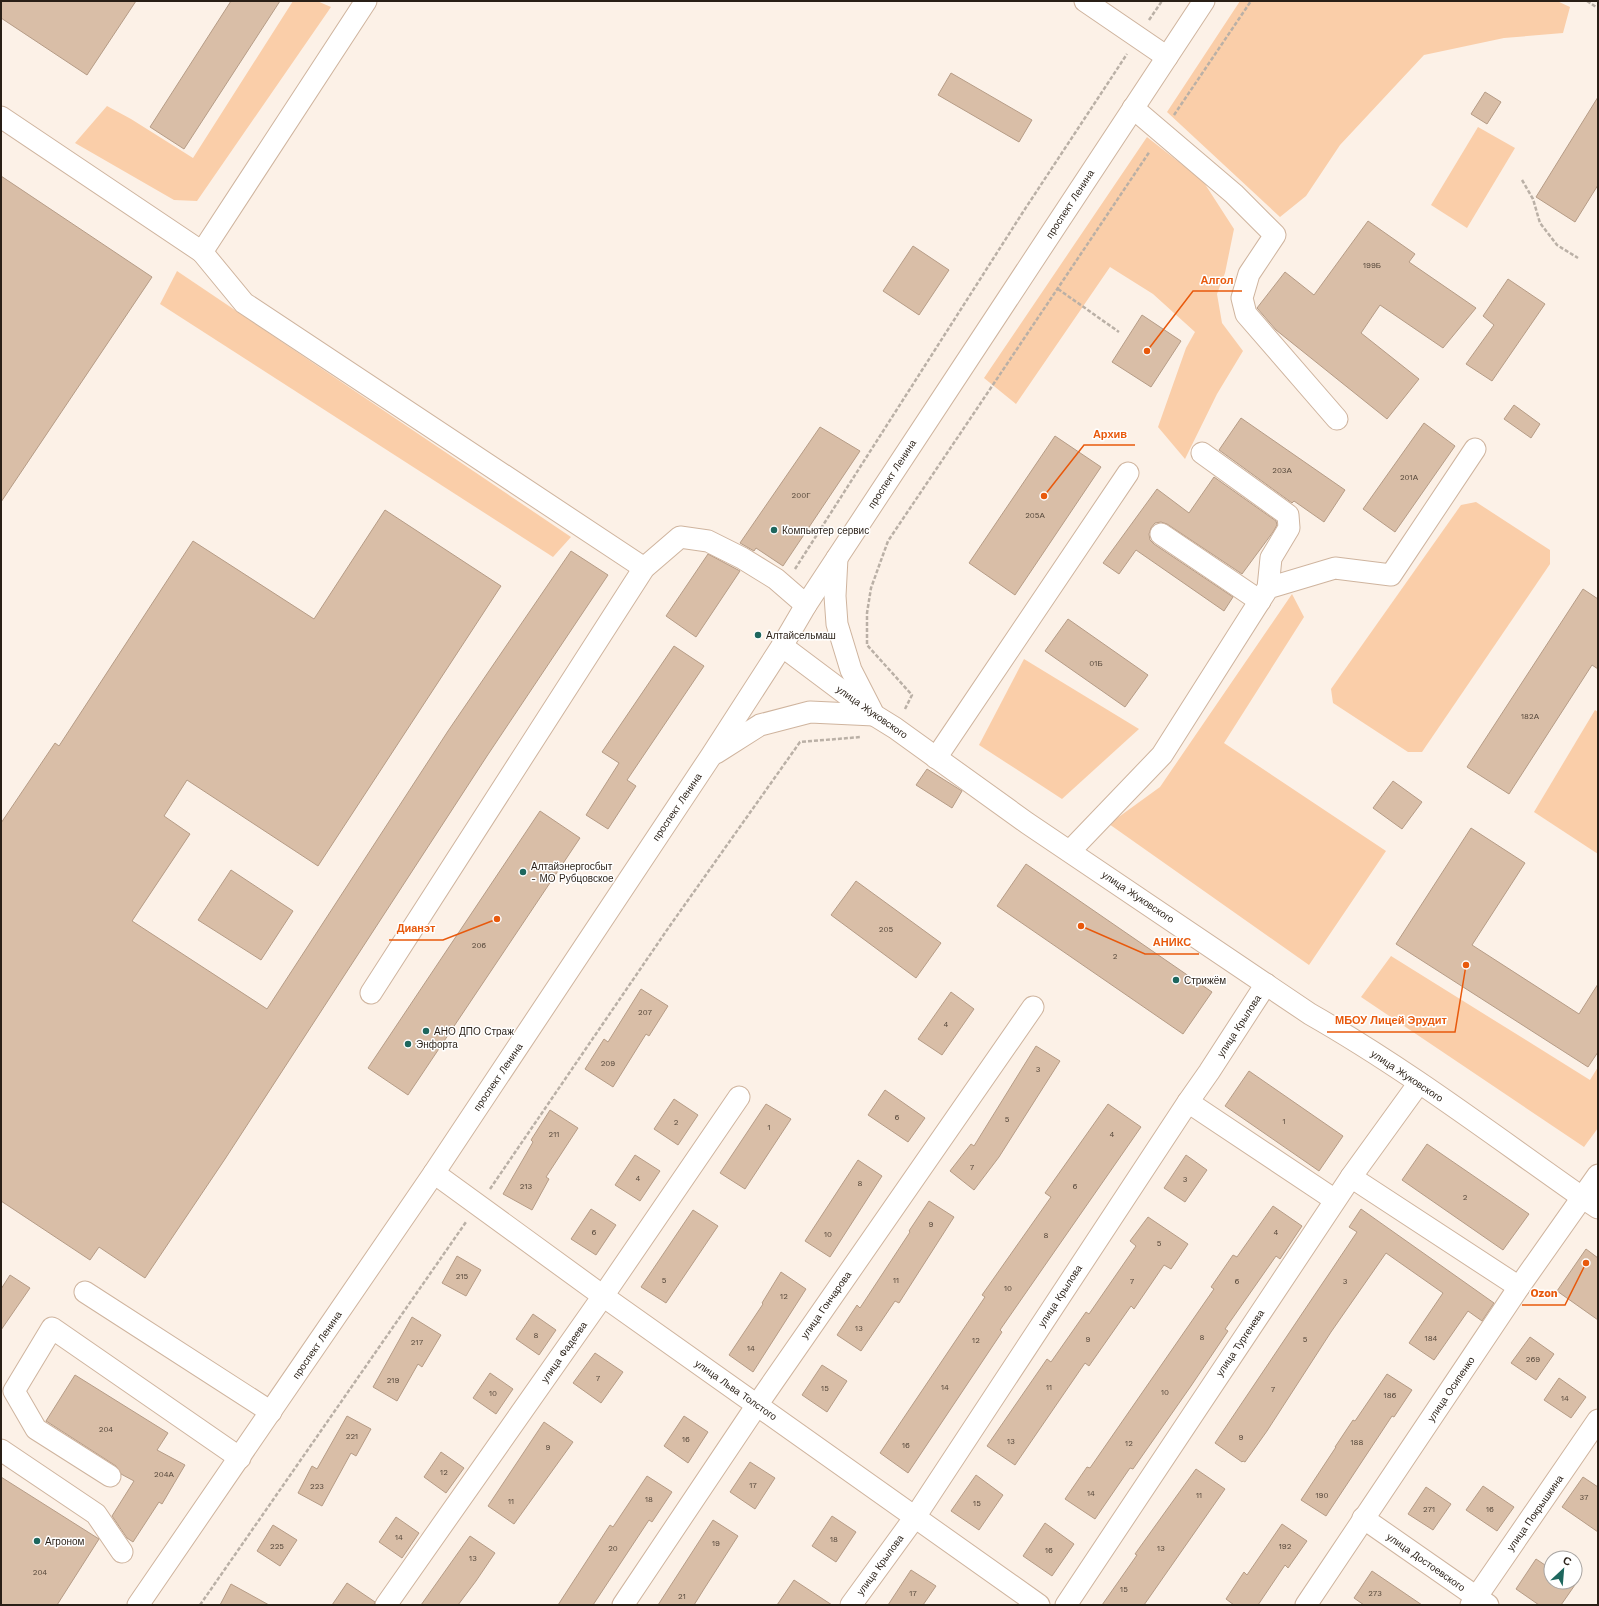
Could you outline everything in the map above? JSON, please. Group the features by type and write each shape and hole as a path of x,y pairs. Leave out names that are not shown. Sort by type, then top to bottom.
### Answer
{"street":[{"path":"202,252 366,1"},
{"path":"1085,1 1167,57"},
{"name":"проспект Ленина","path":"138,1605 159,1572 240,1458 434,1173 711,756 782,646 806,605 1204,1"},
{"path":"1133,108 1234,194 1275,235 1249,274 1242,298 1246,314 1337,418"},
{"path":"1,118 202,252 244,302 644,568"},
{"path":"1264,595 1335,568 1391,575 1475,450"},
{"path":"1070,851 1162,755 1264,595 1271,558 1289,528 1288,515 1202,453"},
{"path":"936,758 1128,473"},
{"path":"1161,534 1264,595"},
{"path":"372,993 644,568 680,538 708,541 742,558 776,579 806,605"},
{"path":"837,558 835,596 837,624 851,670 874,716"},
{"name":"улица Жуковского","path":"782,646 874,716 894,728 1027,823 1266,984 1419,1083 1590,1203"},
{"path":"711,756 760,725 810,712 874,716"},
{"name":"улица Крылова","path":"851,1605 915,1517 1266,984"},
{"name":"улица Гончарова","path":"623,1605 757,1405 1033,1008"},
{"name":"улица Тургенева","path":"1066,1605 1351,1176 1419,1083"},
{"name":"улица Фадеева","path":"386,1605 603,1296 739,1097"},
{"path":"1188,1102 1335,1200"},
{"name":"улица Льва Толстого","path":"434,1173 603,1296 1039,1605"},
{"name":"улица Осипенко","path":"1306,1605 1519,1287 1590,1203 1598,1175"},
{"path":"1351,1176 1519,1287"},
{"path":"85,1292 271,1412"},
{"path":"110,1476 36,1429 14,1392 52,1328 240,1458"},
{"name":"улица Покрышкина","path":"1479,1602 1598,1420"},
{"path":"1,1450 96,1514 122,1552"},
{"name":"улица Достоевского","path":"1363,1518 1479,1602"}],"path":[{"path":"784,587 1023,212 1162,1"},
{"path":"894,728 912,695 867,645 867,612 870,588 888,541 1251,1"},
{"path":"1587,1 1596,7"},
{"path":"1522,180 1533,199 1540,223 1557,245 1578,258"},
{"path":"1058,289 1119,332"},
{"path":"200,1605 669,927 800,742 863,737"}],"shaded area":[{"path":"293,1 317,1 331,7 197,201 174,200 75,143 107,106 131,119 193,158"},
{"path":"1240,1 1557,1 1570,7 1563,33 1504,38 1424,55 1340,145 1306,196 1280,217 1167,112"},
{"path":"1478,127 1515,148 1467,228 1431,205"},
{"path":"1147,137 1203,181 1234,229 1225,273 1217,294 1222,323 1243,351 1217,394 1185,459 1158,427 1186,348 1195,332 1153,294 1110,267 1016,404 984,378"},
{"path":"177,271 571,537 553,557 160,304"},
{"path":"1476,502 1550,550 1550,564 1422,752 1408,752 1333,703 1331,689 1461,505"},
{"path":"1292,594 1304,617 1224,743 1386,851 1309,965 1109,824 1160,787"},
{"path":"1024,659 1139,729 1062,799 979,745"},
{"path":"1595,710 1598,712 1598,854 1534,812"},
{"path":"1391,956 1590,1080 1598,1067 1598,1128 1584,1147 1361,997"}],"building":[{"path":"1,1 136,1 87,75 1,18"},
{"path":"231,1 280,1 184,149 150,127"},
{"path":"951,73 1032,120 1019,142 938,95"},
{"path":"1485,92 1501,102 1487,124 1471,114"},
{"path":"1598,97 1598,185 1575,222 1536,197"},
{"path":"1,176 152,277 1,502"},
{"path":"1368,221 1415,254 1409,262 1476,308 1443,348 1380,305 1361,333 1419,379 1387,419 1276,330 1257,308 1285,272 1314,295"},
{"path":"913,246 949,270 919,315 883,291"},
{"path":"1508,279 1545,304 1492,381 1466,364 1494,325 1483,316"},
{"path":"1142,315 1181,341 1151,387 1112,362"},
{"path":"1514,405 1540,424 1531,438 1504,419"},
{"path":"1241,418 1345,490 1324,522 1294,501 1292,503 1219,450"},
{"path":"1424,423 1455,446 1395,532 1363,509"},
{"path":"820,427 860,451 783,566 756,548 754,551 740,543"},
{"path":"1055,436 1101,467 1015,595 969,563"},
{"path":"1214,477 1276,521 1277,525 1273,532 1242,574 1167,524 1161,522 1155,523 1149,534 1150,540 1154,544 1233,597 1224,611 1136,550 1119,574 1103,563 1157,489 1189,513"},
{"path":"385,510 501,586 318,866 187,780 164,816 190,834 132,921 267,1009 448,731 571,551 608,575 487,756 225,1159 145,1278 99,1247 90,1260 1,1201 1,823 55,743 59,746 193,541 314,619"},
{"path":"708,554 740,571 696,637 666,616"},
{"path":"1583,589 1598,599 1598,669 1592,665 1509,794 1467,767"},
{"path":"1068,619 1148,675 1125,707 1045,651"},
{"path":"674,646 704,666 627,780 636,786 608,829 586,815 619,763 602,752"},
{"path":"927,769 962,791 952,808 916,785"},
{"path":"1393,781 1422,802 1402,829 1373,808"},
{"path":"540,811 580,838 408,1095 368,1068"},
{"path":"1471,828 1525,863 1472,945 1579,1014 1598,984 1598,1052 1588,1067 1396,944"},
{"path":"1026,864 1212,992 1183,1034 997,906"},
{"path":"231,870 293,911 261,960 198,920"},
{"path":"856,881 941,943 916,978 831,915"},
{"path":"641,989 668,1006 649,1036 646,1034 613,1087 585,1069 604,1039 608,1042"},
{"path":"951,992 974,1009 942,1055 918,1039"},
{"path":"1036,1046 1060,1061 999,1157 974,1190 950,1171 971,1144 974,1146"},
{"path":"1249,1071 1343,1136 1319,1171 1225,1106"},
{"path":"885,1090 925,1118 908,1142 868,1115"},
{"path":"674,1099 698,1115 678,1145 654,1129"},
{"path":"766,1104 791,1119 745,1189 720,1173"},
{"path":"1108,1104 1141,1127 1000,1330 1002,1332 908,1473 880,1453 985,1297 982,1295 1051,1197 1045,1193"},
{"path":"550,1110 578,1128 546,1177 549,1179 532,1210 503,1194 533,1142 531,1140"},
{"path":"1427,1144 1529,1214 1503,1250 1402,1180"},
{"path":"635,1155 660,1171 640,1201 615,1185"},
{"path":"1186,1155 1207,1170 1185,1202 1164,1188"},
{"path":"858,1160 882,1176 830,1257 805,1241"},
{"path":"929,1201 954,1217 899,1303 895,1301 861,1351 837,1335 857,1305 860,1308"},
{"path":"1273,1206 1302,1226 1280,1259 1276,1256 1225,1329 1228,1331 1191,1386 1133,1469 1130,1468 1095,1519 1065,1499 1087,1467 1090,1468 1214,1289 1211,1287 1233,1255 1237,1257"},
{"path":"591,1209 616,1225 596,1255 571,1239"},
{"path":"1361,1209 1494,1303 1482,1321 1468,1311 1434,1360 1409,1343 1443,1293 1386,1253 1331,1332 1267,1431 1245,1462 1242,1462 1215,1443 1357,1232 1349,1227"},
{"path":"693,1210 718,1226 666,1303 641,1287"},
{"path":"1148,1217 1188,1244 1171,1269 1164,1265 1134,1309 1131,1306 1089,1366 1085,1363 1015,1465 987,1446 1047,1359 1051,1362 1086,1312 1089,1314 1136,1246 1130,1241"},
{"path":"1586,1249 1598,1258 1598,1320 1557,1291"},
{"path":"457,1256 481,1270 466,1296 442,1283"},
{"path":"781,1272 806,1289 753,1372 729,1355 763,1304 762,1303"},
{"path":"10,1275 30,1288 1,1330 1,1289"},
{"path":"533,1314 556,1330 539,1355 516,1339"},
{"path":"412,1317 441,1335 422,1367 418,1364 397,1401 373,1387"},
{"path":"1530,1337 1554,1354 1536,1380 1511,1363"},
{"path":"595,1353 623,1372 601,1403 573,1383"},
{"path":"822,1365 847,1381 827,1412 802,1395"},
{"path":"490,1373 513,1389 496,1414 473,1398"},
{"path":"1387,1374 1412,1390 1394,1417 1392,1416 1326,1516 1301,1500 1353,1420 1355,1421"},
{"path":"75,1375 168,1433 157,1450 185,1465 162,1504 159,1502 133,1542 127,1538 112,1516 134,1481 121,1474 116,1466 46,1421"},
{"path":"1559,1378 1586,1397 1571,1418 1544,1400"},
{"path":"347,1416 371,1429 356,1456 351,1453 322,1506 298,1493 312,1466 317,1469"},
{"path":"684,1416 708,1432 688,1463 664,1446"},
{"path":"544,1422 573,1442 514,1524 488,1506"},
{"path":"441,1452 464,1468 446,1493 424,1477"},
{"path":"750,1462 775,1478 755,1509 730,1492"},
{"path":"1196,1469 1225,1489 1144,1605 1102,1605 1137,1555 1135,1554"},
{"path":"976,1475 1003,1495 979,1530 951,1511"},
{"path":"647,1476 672,1492 652,1522 649,1520 593,1605 558,1605 610,1525 613,1527"},
{"path":"1,1477 99,1539 57,1605 1,1605"},
{"path":"1583,1477 1598,1487 1598,1532 1562,1507"},
{"path":"1483,1486 1514,1507 1497,1531 1466,1510"},
{"path":"1426,1487 1451,1504 1433,1530 1408,1514"},
{"path":"832,1516 856,1532 836,1562 812,1546"},
{"path":"396,1517 419,1533 402,1558 379,1542"},
{"path":"713,1520 738,1536 694,1605 658,1605"},
{"path":"1045,1523 1074,1544 1052,1576 1023,1556"},
{"path":"1282,1524 1307,1541 1288,1568 1285,1565 1258,1605 1234,1605 1226,1599 1244,1572 1247,1575"},
{"path":"273,1525 297,1540 280,1566 257,1551"},
{"path":"470,1536 495,1553 476,1581 458,1605 421,1605"},
{"path":"1536,1559 1543,1564 1543,1590 1571,1590 1561,1605 1539,1605 1516,1589"},
{"path":"911,1570 936,1586 923,1605 888,1605"},
{"path":"1372,1571 1422,1605 1364,1605 1354,1598"},
{"path":"794,1580 832,1605 777,1605"},
{"path":"347,1583 375,1602 374,1605 332,1605"},
{"path":"231,1584 269,1605 220,1605"}],"place":[{"name":"Алгол","path":"1147,351"},
{"name":"Архив","path":"1044,496"},
{"name":"Компьютер сервис","path":"774,530"},
{"name":"Алтайсельмаш","path":"758,635"},
{"name":"Алтайэнергосбыт - МО Рубцовское","path":"523,872"},
{"name":"Дианэт","path":"497,919"},
{"name":"АНИКС","path":"1081,926"},
{"name":"МБОУ Лицей Эрудит","path":"1466,965"},
{"name":"Стрижём","path":"1176,980"},
{"name":"АНО ДПО Страж","path":"426,1031"},
{"name":"Энфорта","path":"408,1044"},
{"name":"Ozon","path":"1586,1263"},
{"name":"Агроном","path":"37,1541"}]}
